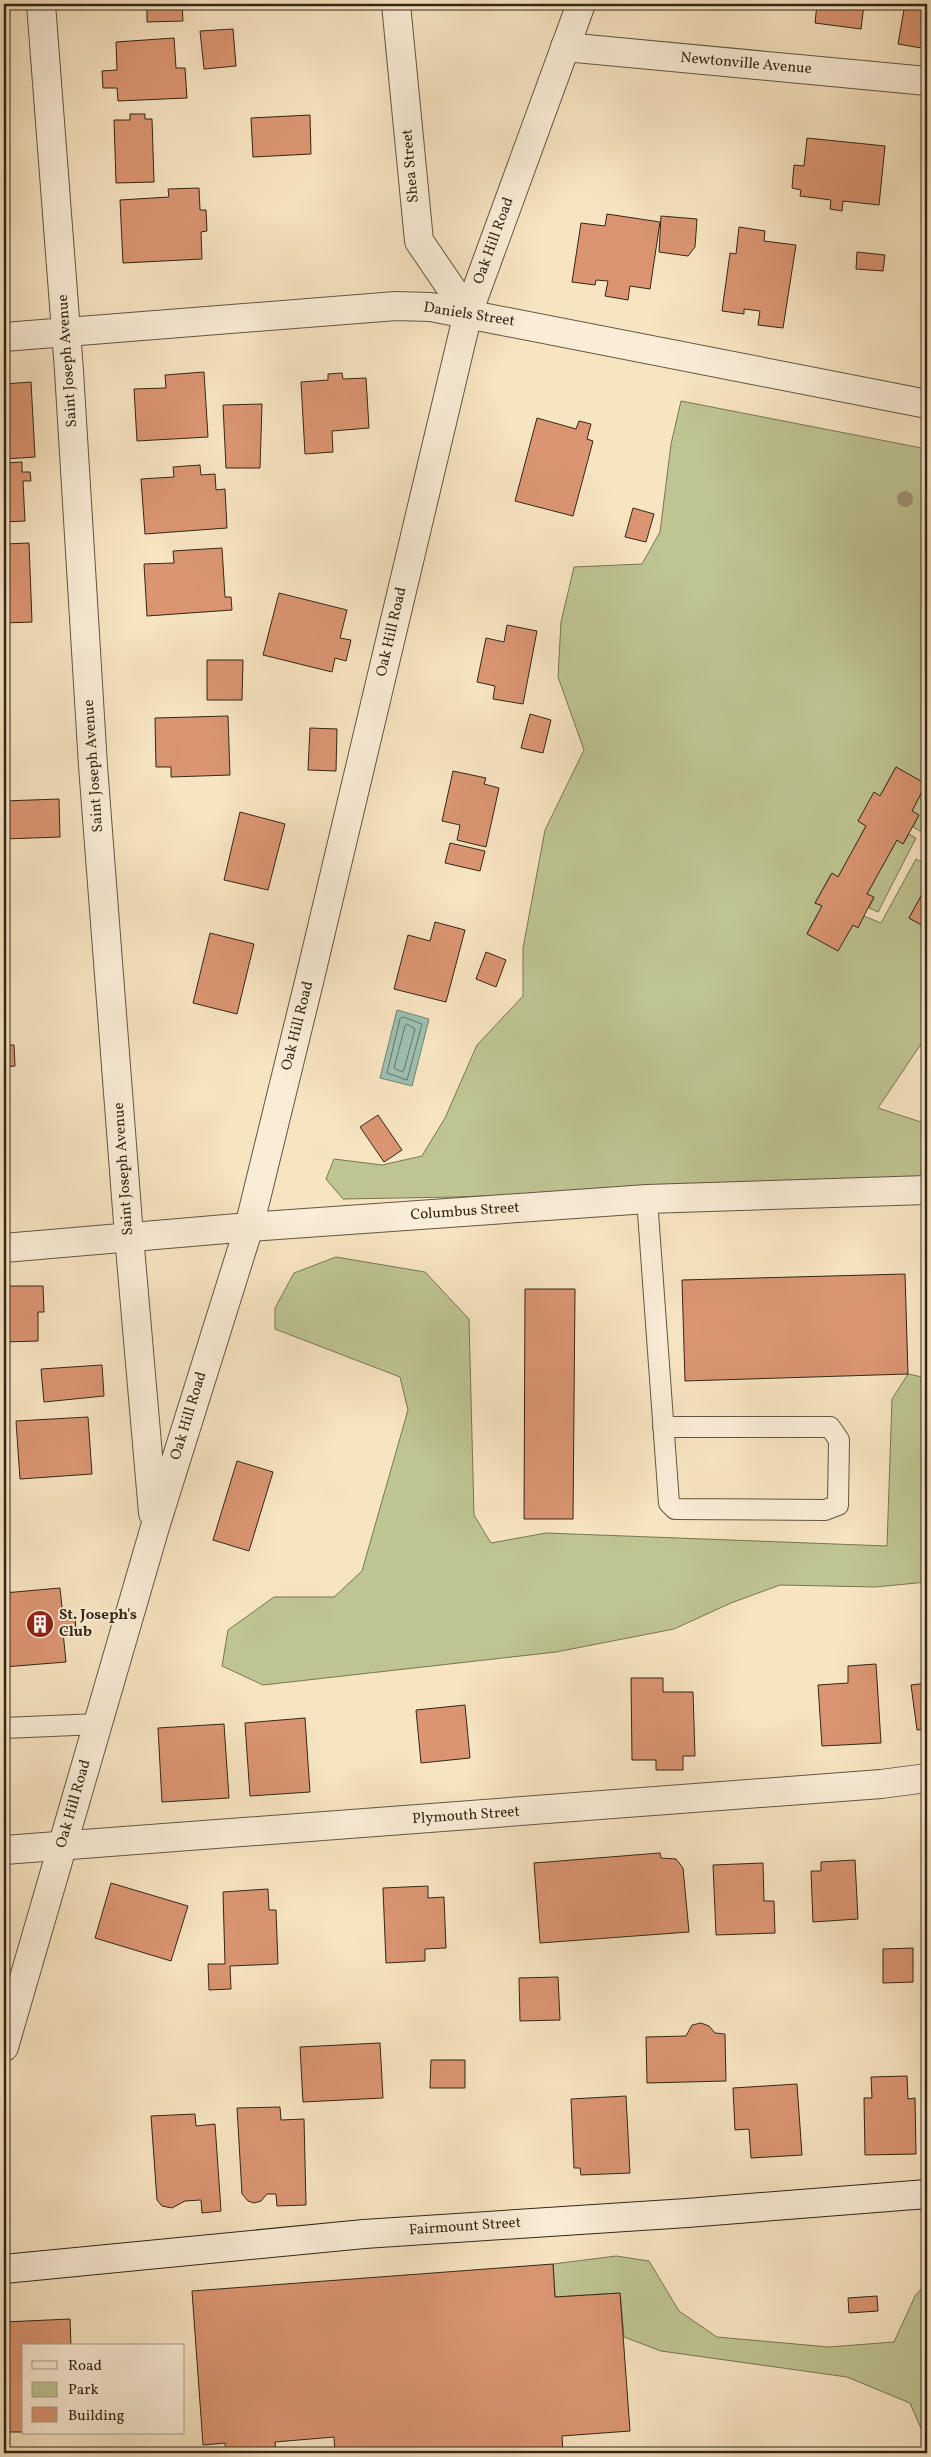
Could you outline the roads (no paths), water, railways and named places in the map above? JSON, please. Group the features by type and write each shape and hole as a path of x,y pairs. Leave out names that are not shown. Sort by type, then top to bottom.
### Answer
{"street":[{"name":"Saint Joseph Avenue","path":"41,4 66,333 93,766 129,1236 154,1527"},
{"name":"Shea Street","path":"396,4 418,241 468,313"},
{"name":"Oak Hill Road","path":"4,2046 154,1527 249,1227 310,982 468,313 581,4"},
{"name":"Newtonville Avenue","path":"565,47 927,80"},
{"name":"Daniels Street","path":"4,337 396,306 431,307 927,404"},
{"name":"Columbus Street","path":"4,1248 129,1236 647,1199 927,1190"},
{"name":"Plymouth Street","path":"4,1850 63,1844 554,1810 881,1784 927,1778"},
{"name":"Fairmount Street","path":"4,2269 364,2234 687,2213 927,2194"}],"lane":[{"path":"647,1199 669,1503 675,1509 825,1510 838,1505 838,1440 830,1427 664,1428"},
{"path":"4,1728 98,1724"}],"water":[{"path":"397,1010 429,1019 412,1086 380,1078"}],"place":[{"name":"St. Joseph's Club","path":"40,1624"}]}
